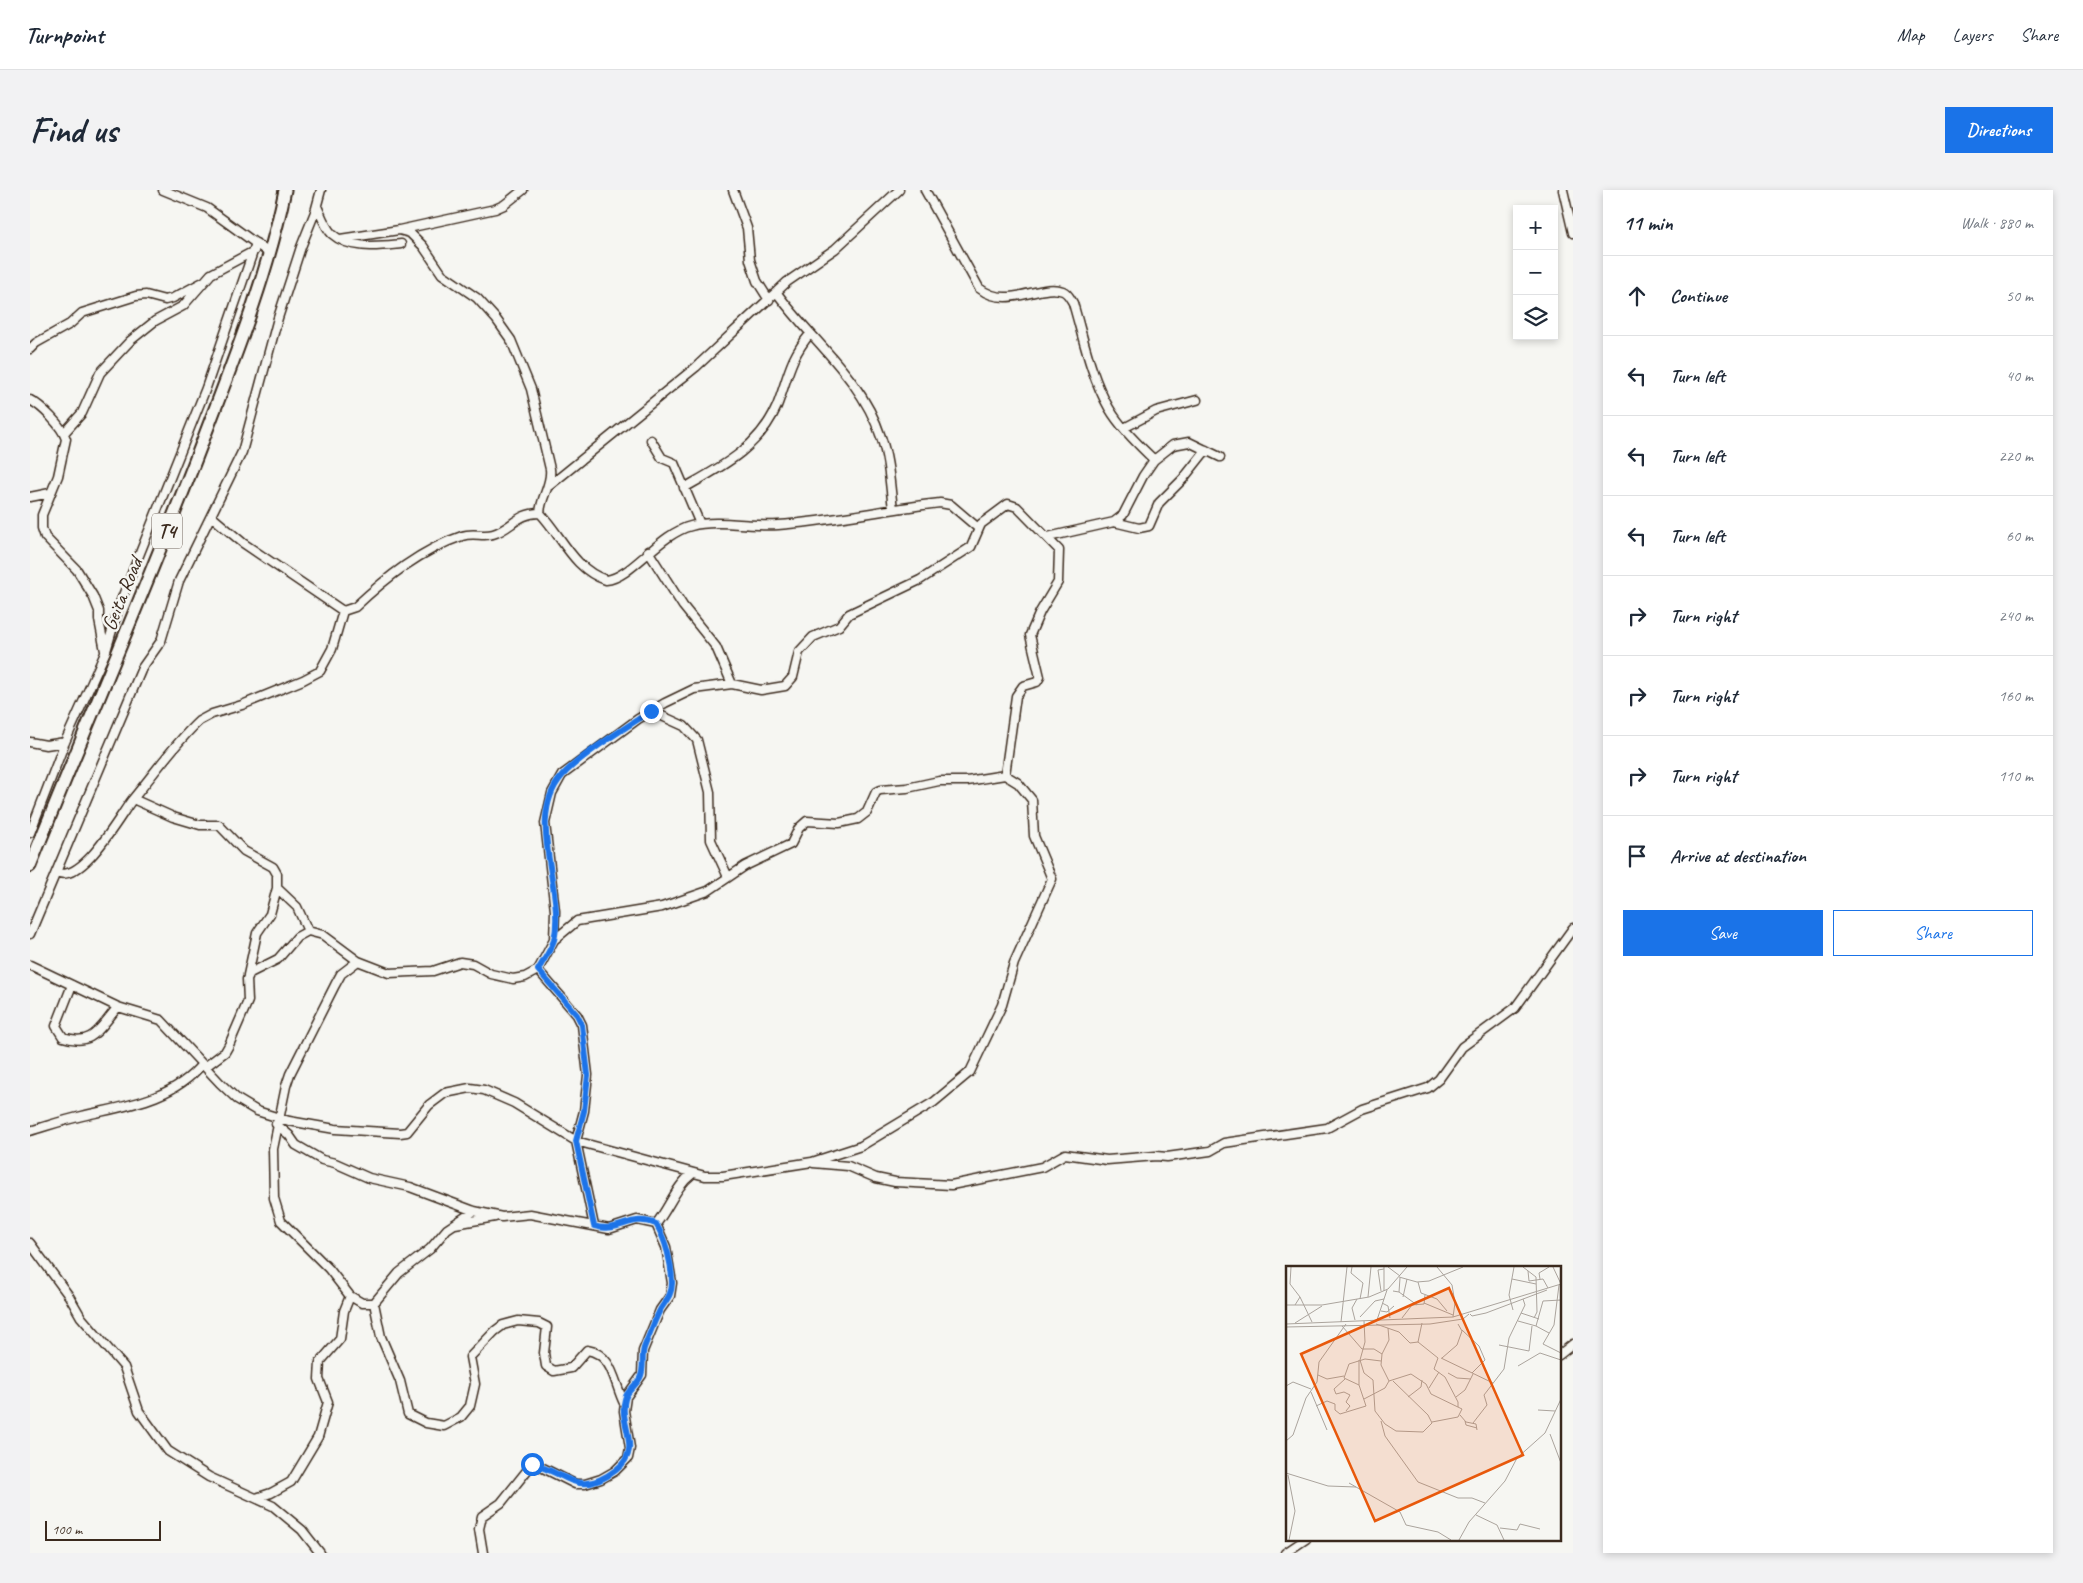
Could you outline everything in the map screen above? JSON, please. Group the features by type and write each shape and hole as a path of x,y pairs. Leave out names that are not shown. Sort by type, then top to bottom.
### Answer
{"highway":[{"name":"Geita Road","path":"31,857 186,483 241,341 269,253 285,190"}],"street":[{"path":"163,190 207,208 255,247 269,253"},
{"path":"30,934 142,668 161,641 179,582 242,452 287,286 317,206 321,190"},
{"path":"340,238 399,230 495,208 504,205 523,190"},
{"path":"733,190 747,228 752,266 757,281 768,300"},
{"path":"549,486 696,367 798,273 836,249 899,190"},
{"path":"925,190 983,292 1008,297 1062,290 1067,294 1073,303 1108,407 1124,428 1154,460"},
{"path":"1563,190 1573,233"},
{"path":"317,206 328,230 340,238 360,245 400,244"},
{"path":"399,230 417,238 442,274 477,298 496,319 511,340 532,389 539,431 550,469 549,486 542,500 540,513 569,553 598,577 606,580 621,576 648,551 671,535 700,524 777,525 849,517 940,503 952,505 978,528"},
{"path":"64,433 82,414 100,373 121,349 146,327 182,306 211,274 255,247"},
{"path":"30,833 65,742 106,651 122,596 206,388 255,247"},
{"path":"30,349 44,338 66,327 82,313 136,296 146,295 165,300 174,298 201,283"},
{"path":"777,293 810,334 838,362 872,413 886,457 893,509"},
{"path":"684,488 738,457 758,435 778,404 795,353 810,334"},
{"path":"30,400 40,407 64,433 66,439 60,467 42,514 42,528 45,537 77,570 93,596 99,611 99,620 106,651"},
{"path":"1124,428 1156,411 1198,400"},
{"path":"651,440 662,458 674,463 700,524"},
{"path":"1048,537 1114,522 1123,515 1143,476 1154,460 1163,452 1182,442 1189,442 1220,457"},
{"path":"1114,522 1146,528 1153,519 1159,503 1183,479 1206,450"},
{"path":"30,497 40,493 50,493"},
{"path":"554,940 555,911 545,823 552,793 562,775 651,711 694,689 732,684 762,690 785,686 793,677 799,652 813,637 839,626 849,614 903,590 971,547 976,540 978,528 986,519 1008,504 1017,507 1059,550 1059,577 1031,631 1031,642 1040,677 1037,682 1022,686 1016,696 1004,776"},
{"path":"211,516 243,543 343,611 355,608 420,554 463,535 492,534 517,518 532,513 540,513"},
{"path":"648,551 683,606 716,647 732,684"},
{"path":"56,872 65,875 82,864 96,851 134,799 199,721 212,714 296,683 320,671 332,648 343,611"},
{"path":"651,711 684,726 697,740 708,777 711,840 728,877"},
{"path":"30,742 46,745 65,742"},
{"path":"248,975 278,959 297,937 308,931 323,935 358,960 389,973 433,971 460,962 473,964 491,974 513,979 525,977 538,970 554,940 577,921 662,907 708,891 745,866 791,844 799,828 807,822 839,823 858,819 867,812 876,792 880,790 906,788 939,781 967,781 1004,776 1018,783 1032,800 1034,806 1034,836 1052,879 1014,963 1002,1005 970,1072 955,1086 909,1118 861,1146 812,1162 723,1176 692,1174 576,1141 514,1103 484,1090 470,1088 445,1093 429,1105 407,1132 335,1129 277,1122"},
{"path":"30,1132 81,1116 135,1105 188,1081 204,1065 225,1052 248,1000 248,975 257,933 270,914 277,888 276,874 273,867 244,851 219,826 200,825 173,817 134,799"},
{"path":"277,888 292,900 308,931"},
{"path":"812,1162 848,1166 876,1178 895,1182 951,1184 1042,1167 1065,1154 1107,1160 1148,1156 1184,1156 1210,1152 1224,1142 1327,1128 1362,1109 1421,1091 1439,1079 1462,1047 1515,1008 1573,928"},
{"path":"358,960 341,974 334,985 290,1074 277,1122 272,1170 278,1216 290,1232 330,1269 350,1296 362,1303 374,1304"},
{"path":"30,965 118,1007 161,1020 220,1083 248,1107 277,1122 290,1135 296,1145 322,1160 335,1163 369,1178 410,1188 474,1211 498,1217"},
{"path":"538,970 577,1015 582,1025 588,1075 584,1111 576,1141 594,1226"},
{"path":"72,985 56,1026 63,1037 80,1042 88,1040 118,1007"},
{"path":"656,1224 668,1210 683,1181 692,1174"},
{"path":"374,1304 398,1273 430,1249 442,1234 474,1211"},
{"path":"455,1224 530,1214 609,1228 637,1220 656,1224"},
{"path":"624,1403 628,1393 642,1376 643,1351 660,1310 670,1296 671,1270 663,1239 656,1224"},
{"path":"30,1243 69,1296 81,1317 124,1367 139,1411 168,1451 209,1476 256,1498 286,1516 320,1553"},
{"path":"256,1498 271,1493 291,1482 318,1437 328,1402 320,1379 320,1362 340,1339 344,1311 350,1296"},
{"path":"374,1304 381,1336 400,1381 406,1410 410,1416 420,1421 444,1426 461,1417 473,1397 475,1384 470,1361 473,1353 503,1325 518,1321 539,1323 547,1327 546,1366 554,1371 571,1368 587,1350 599,1353 604,1357 612,1372 624,1403 630,1448 628,1458 601,1479 585,1484 575,1484 532,1464 501,1503 482,1516 479,1529 483,1553"},
{"path":"1560,1354 1573,1344"},
{"path":"1285,1553 1304,1540"}],"route":[{"path":"532,1464 540,1465 575,1484 585,1484 601,1479 615,1471 625,1462 630,1448 624,1403 628,1393 642,1376 643,1351 660,1310 670,1296 671,1270 666,1247 656,1224 637,1220 618,1227 598,1228 594,1226 576,1141 584,1111 588,1075 582,1025 577,1015 538,970 554,940 555,911 545,823 552,793 562,775 651,711"}]}
